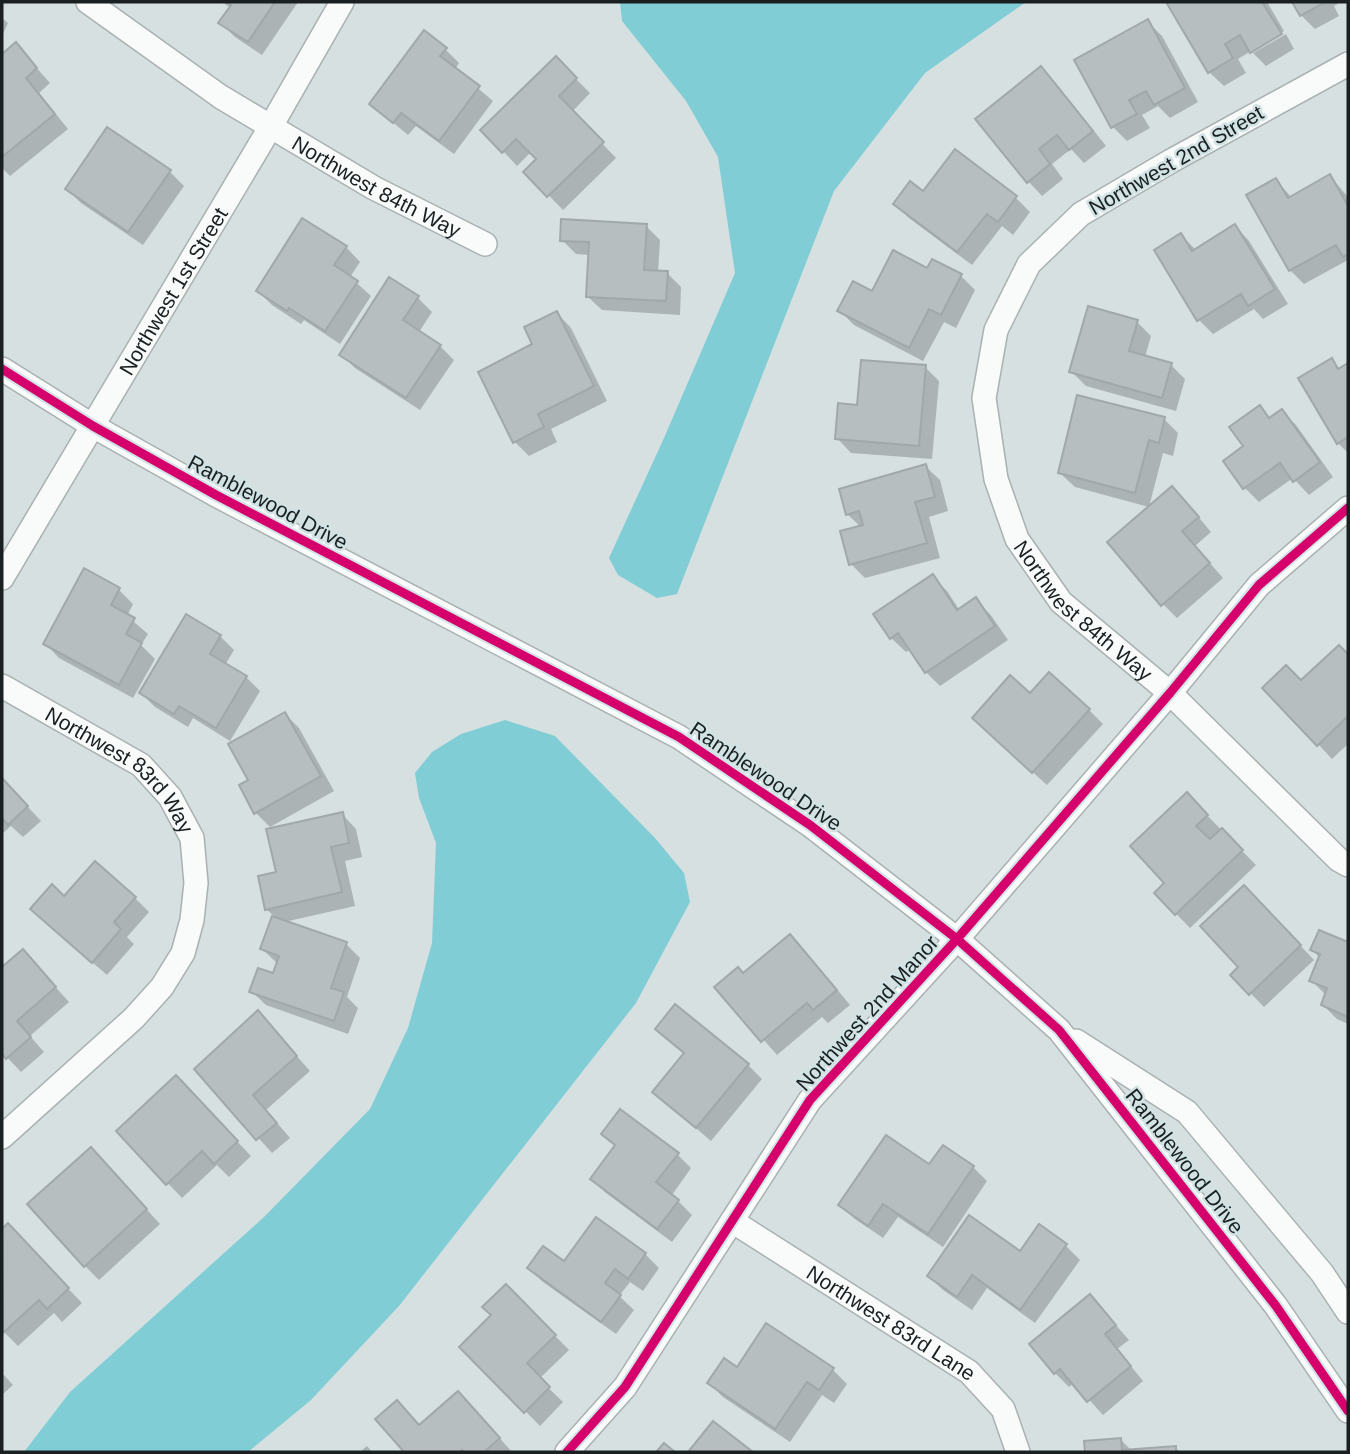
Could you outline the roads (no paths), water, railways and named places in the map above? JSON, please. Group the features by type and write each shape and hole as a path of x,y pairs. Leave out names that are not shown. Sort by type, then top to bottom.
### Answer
{"street":[{"name":"Northwest 84th Way","path":"88,2 222,97 374,188 485,244"},
{"name":"Northwest 1st Street","path":"2,578 342,2"},
{"name":"Northwest 2nd Street","path":"984,398 996,330 1029,264 1081,214 1171,161 1348,64"},
{"name":"Ramblewood Drive","path":"2,369 93,426 216,495 678,737 810,825 957,939 1059,1030 1187,1112 1322,1273 1348,1312"},
{"name":"Northwest 84th Way","path":"984,398 996,479 1017,539 1061,602 1170,693 1339,860 1348,865"},
{"name":"Northwest 2nd Manor","path":"567,1452 625,1387 810,1100 957,939 1170,693 1259,585 1348,508"},
{"name":"Northwest 83rd Way","path":"2,685 141,765 170,797 192,838 196,883 192,920 183,953 162,987 134,1018 2,1137"},
{"name":"Ramblewood Drive","path":"1059,1030 1276,1306 1348,1411"},
{"name":"Northwest 83rd Lane","path":"732,1221 969,1372 1003,1409 1018,1452"}],"water":[{"path":"620,2 1026,2 925,73 834,191 677,594 657,598 618,575 609,558 735,273 718,157 686,101 622,21"},
{"path":"505,720 555,736 655,838 684,873 690,902 636,1003 399,1306 311,1400 248,1452 24,1452 70,1392 264,1217 370,1109 408,1028 432,943 436,843 419,798 415,773 432,752 461,734"}]}
